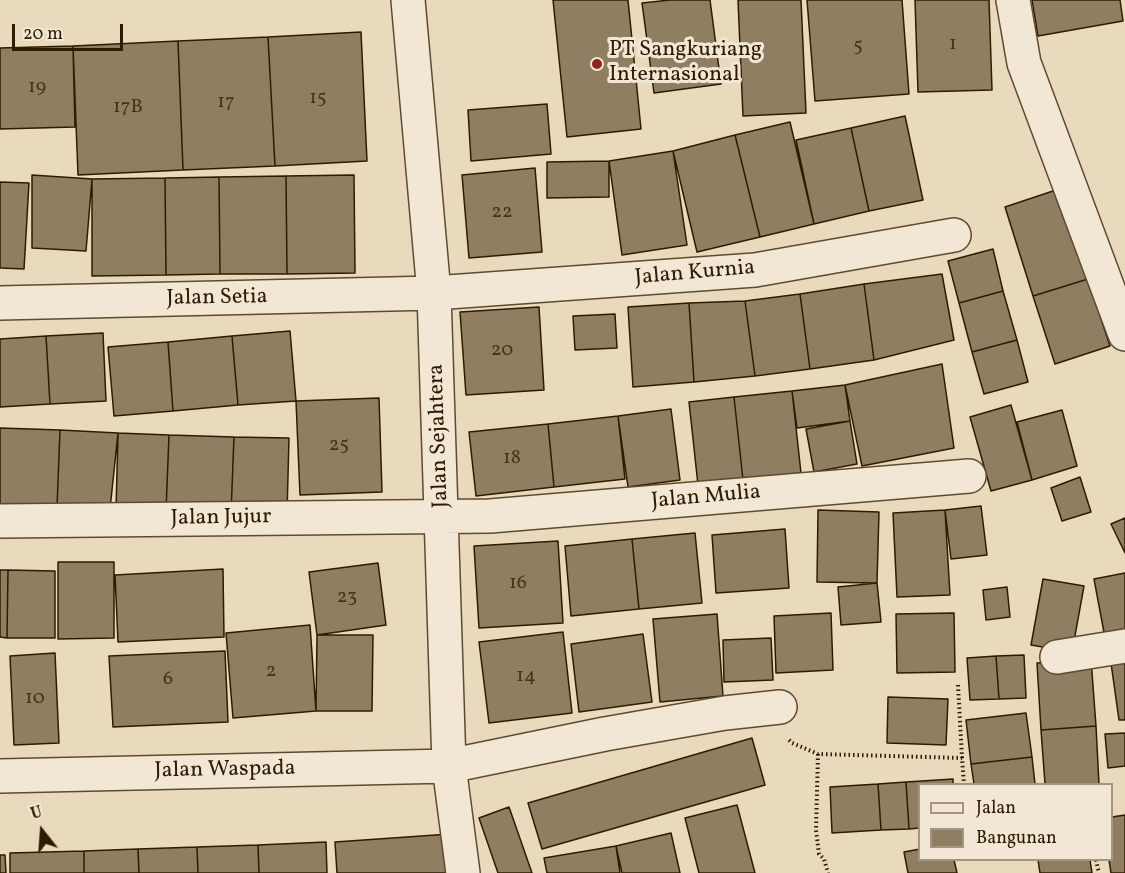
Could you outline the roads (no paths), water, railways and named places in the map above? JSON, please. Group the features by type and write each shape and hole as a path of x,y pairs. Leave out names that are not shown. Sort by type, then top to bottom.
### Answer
{"street":[{"name":"Jalan Sejahtera","path":"408,0 434,293 443,517 449,766 463,873"},
{"path":"1013,0 1024,63 1125,334"},
{"name":"Jalan Kurnia","path":"434,293 755,270 954,235"},
{"name":"Jalan Setia","path":"0,303 434,293"},
{"name":"Jalan Mulia","path":"443,517 490,516 969,476"},
{"name":"Jalan Jujur","path":"0,521 443,517"},
{"path":"1057,657 1125,645"},
{"name":"Jalan Waspada","path":"0,776 449,766 605,734 725,713 783,722"}],"place":[{"name":"PT Sangkuriang Internasional","path":"597,64"}]}
